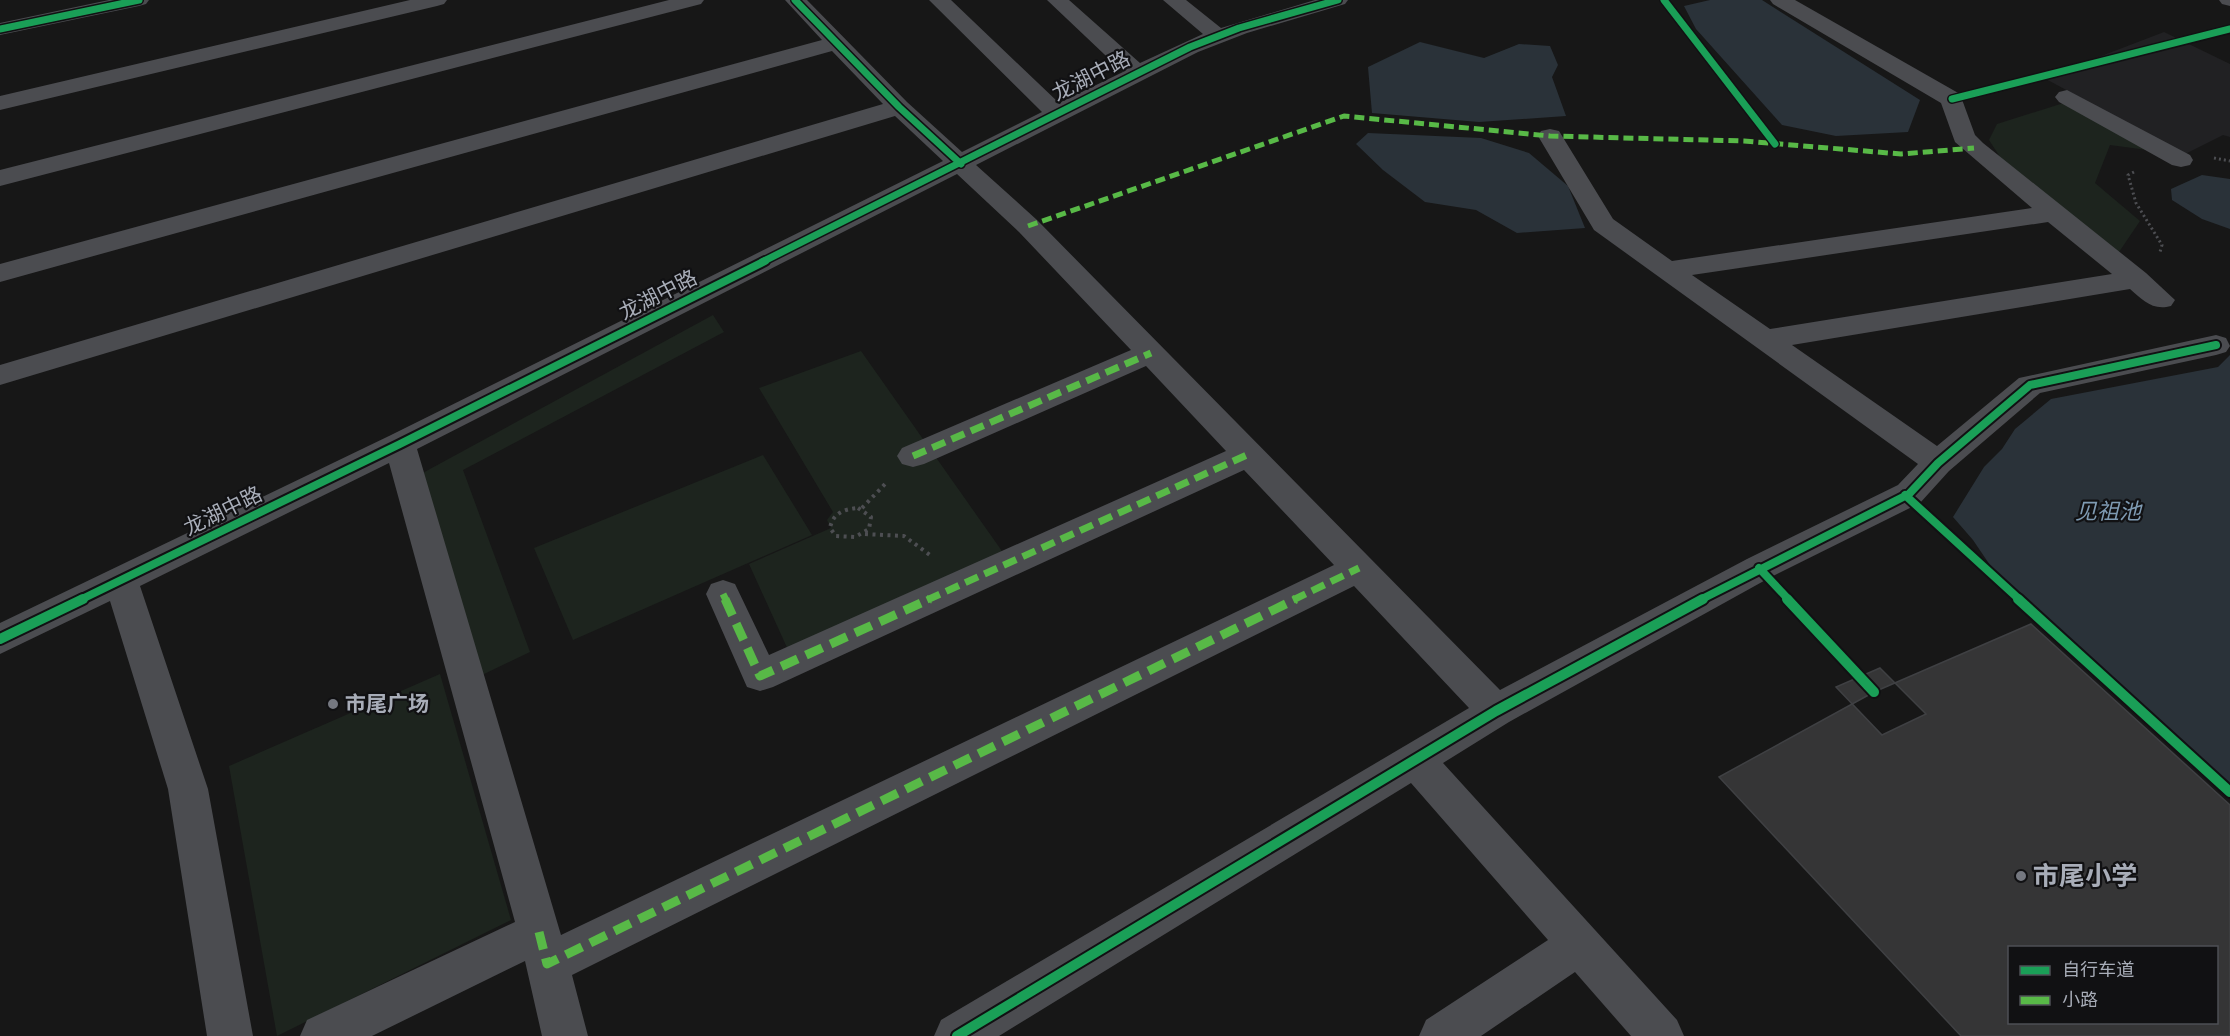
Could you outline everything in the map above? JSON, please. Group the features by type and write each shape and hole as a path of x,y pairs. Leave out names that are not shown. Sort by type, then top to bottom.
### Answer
{"street":[{"path":"0,29 139,0"},
{"path":"0,103 436,0"},
{"path":"0,178 694,0"},
{"path":"795,0 899,106 1028,226 1496,711"},
{"path":"939,0 1057,114"},
{"path":"1058,0 1137,72"},
{"path":"1173,0 1218,36"},
{"name":"龙湖中路","path":"0,639 400,444 961,164 1137,72 1295,5 1338,0"},
{"path":"1780,0 1952,99 1964,137 1974,148 2161,300"},
{"path":"0,273 837,43"},
{"path":"2067,97 2181,160"},
{"path":"0,375 899,106"},
{"path":"1550,136 1603,224 1938,463"},
{"path":"1666,270 2054,213"},
{"path":"1764,340 2136,279"},
{"path":"957,1036 1496,711 1759,568 1909,494 1938,463 2030,385 2216,345"},
{"path":"913,456 1151,353"},
{"path":"400,444 543,948 565,1036"},
{"path":"723,594 760,675 1249,454"},
{"path":"323,1036 543,948 1359,568"},
{"path":"121,581 188,789 230,1036"},
{"path":"1416,760 1661,1036"},
{"path":"1442,1036 1579,944"}],"path":[{"path":"2079,67 2230,29"},
{"path":"1952,99 2044,75"},
{"path":"2161,300 2152,271 2162,245 2136,203 2128,175 2156,162 2210,158 2230,160"},
{"path":"865,534 872,523 865,509 845,509 831,522 832,532 842,538 855,538 865,534 904,536 934,557 933,596"}],"shaded area":[{"path":"2164,32 2230,64 2230,137 2223,135 2185,154 2044,78"},
{"path":"2070,101 2162,152 2110,145 2095,183 2140,221 2119,252 2002,160 1989,140 1997,124"},
{"path":"713,315 724,332 463,470 530,652 482,675 419,475"},
{"path":"861,351 1004,554 789,652 749,564 831,528 827,520 833,512 759,388"},
{"path":"763,455 812,535 573,640 534,548"},
{"path":"440,674 511,920 277,1036 229,766"}],"water":[{"path":"1710,0 1762,0 1920,100 1908,132 1836,136 1782,125 1696,29 1684,6"},
{"path":"1420,42 1484,58 1519,44 1550,46 1558,65 1552,77 1566,116 1479,122 1372,113 1368,67"},
{"path":"1368,133 1481,138 1529,153 1568,186 1585,228 1517,233 1476,210 1425,202 1383,170 1356,144"},
{"path":"2202,175 2230,179 2230,229 2202,219 2172,200 2171,189"},
{"name":"见祖池","path":"2230,355 2230,796 1994,571 1973,540 1953,517 1984,467 2002,449 2015,429 2051,399 2218,367"}],"building":[{"name":"市尾小学","path":"2031,624 2230,805 2230,1036 1961,1036 1719,777 1874,692"},
{"path":"1880,668 1926,714 1882,735 1836,687"}],"marked path":[{"path":"1028,226 1344,116 1550,136 1744,141 1901,154 1974,148"},
{"path":"913,456 1151,353"},
{"path":"723,594 760,676 1249,454"},
{"path":"539,932 547,964 1359,568"}],"cycle path":[{"path":"0,29 139,0"},
{"path":"795,0 899,107 961,164"},
{"path":"0,639 400,444 1190,47 1239,28 1338,0"},
{"path":"1664,0 1775,144"},
{"path":"1952,99 2230,29"},
{"path":"957,1036 1496,711 1759,568 1909,494 1938,463 2030,385 2216,345"},
{"path":"1905,495 2230,792"},
{"path":"1759,568 1874,692"}],"place":[{"name":"市尾广场","path":"333,704"},
{"name":"市尾小学","path":"2021,876"}]}
